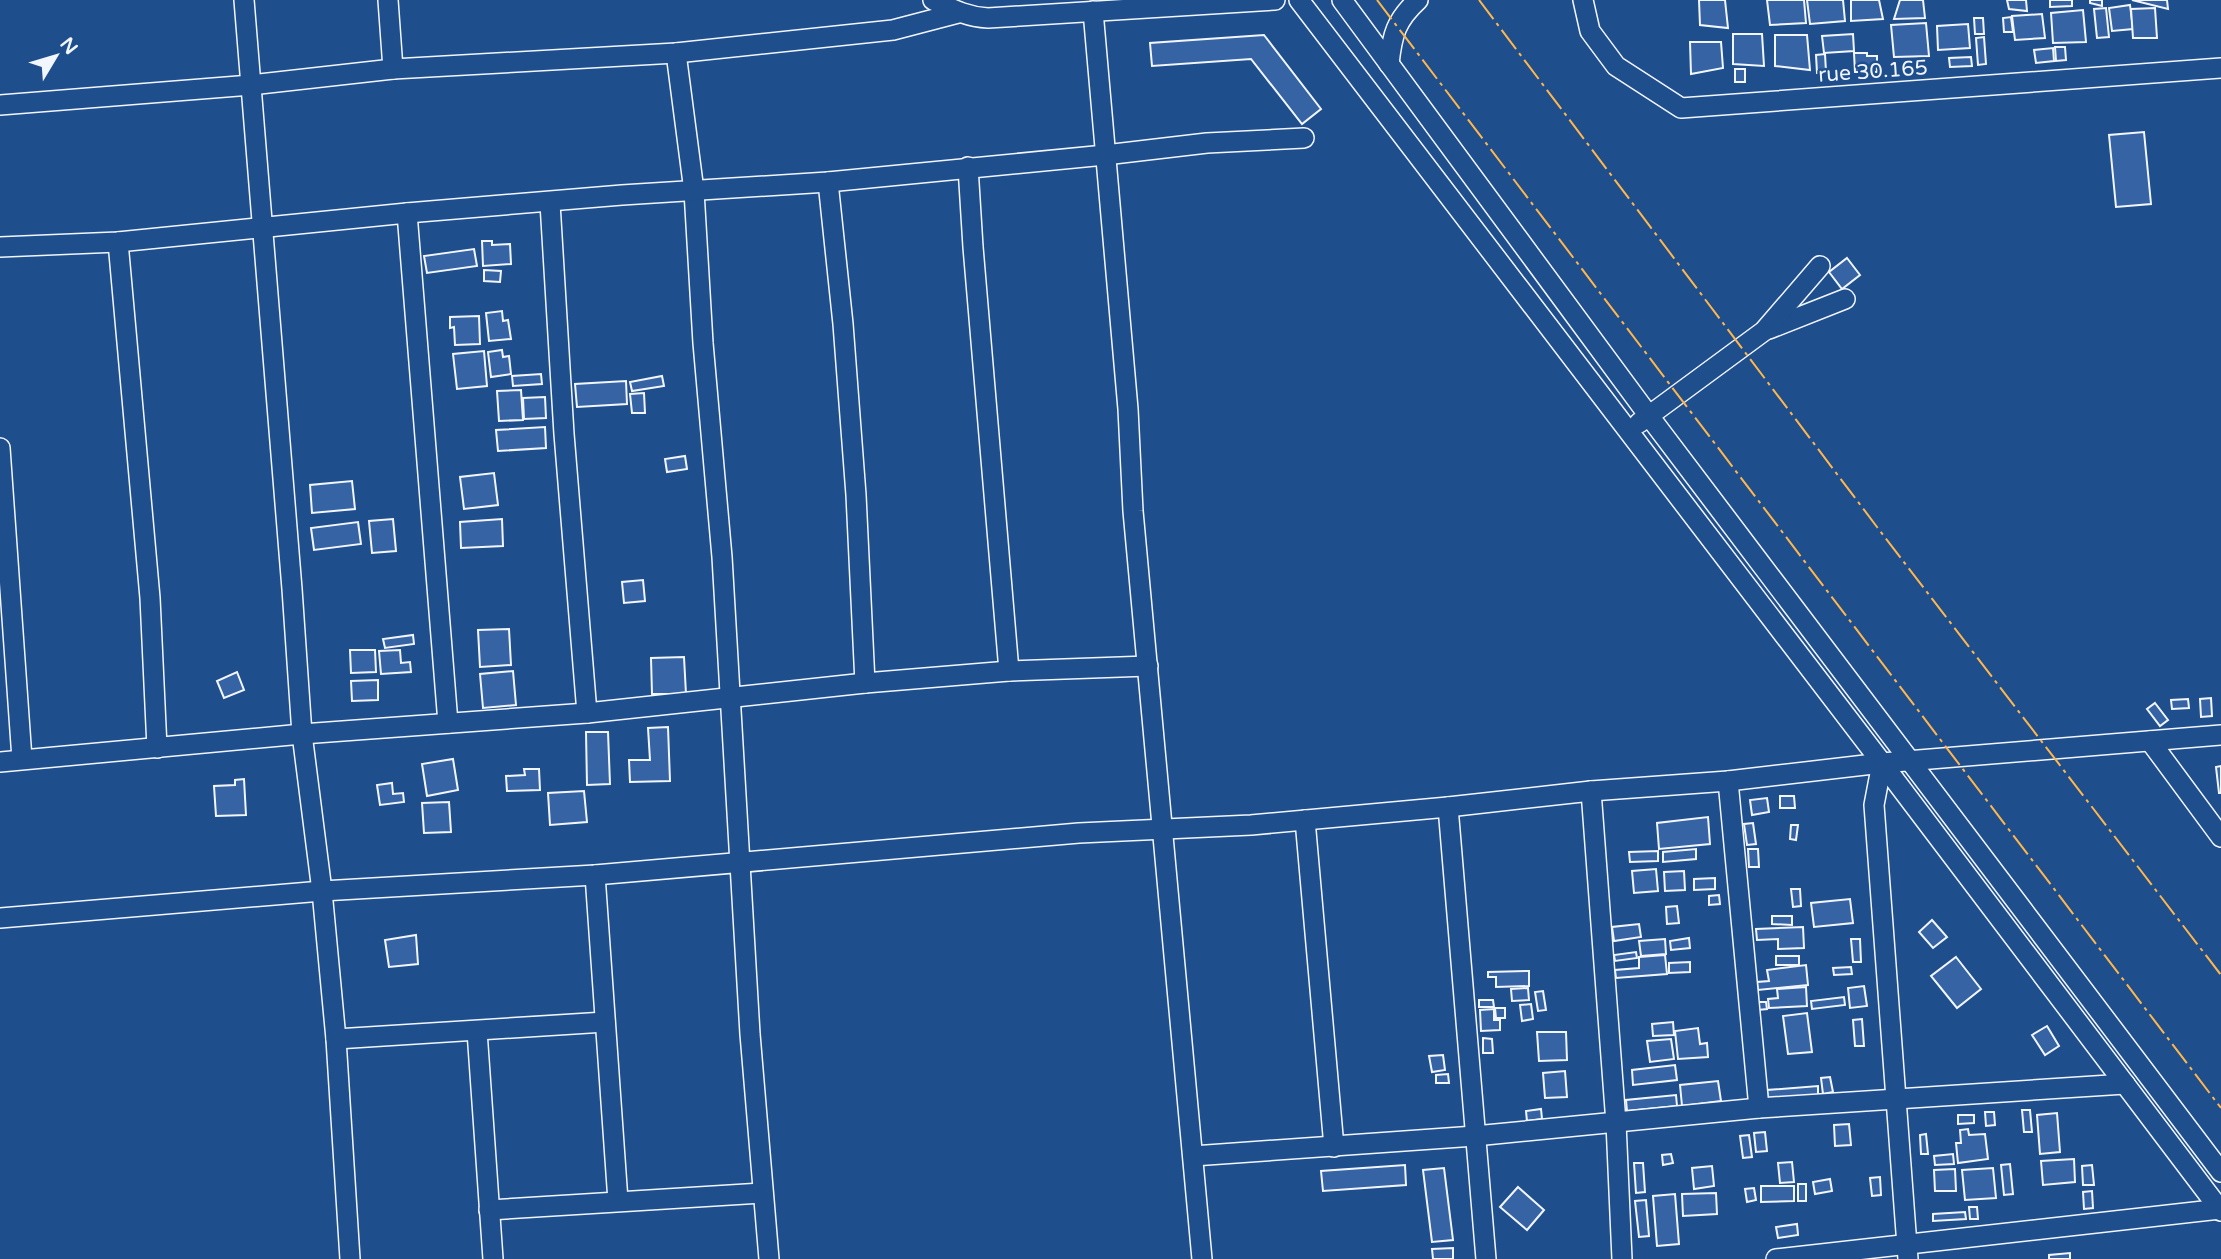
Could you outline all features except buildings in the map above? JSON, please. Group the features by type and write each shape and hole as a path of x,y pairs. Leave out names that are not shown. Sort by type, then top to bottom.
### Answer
{"street":[{"path":"244,0 302,734 322,891 336,1039 350,1259"},
{"path":"388,0 393,69"},
{"path":"933,0 958,13 988,18 1275,0"},
{"path":"1299,0 2221,1210 1908,1251 1776,1259"},
{"path":"1342,0 1648,416 2221,1172"},
{"path":"1390,64 1392,36 1404,13 1418,0"},
{"name":"rue 30.165","path":"1583,0 1590,31 1616,66 1681,108 2221,68"},
{"path":"1093,11 1162,828 1202,1259"},
{"path":"0,105 251,85 393,69 676,53 893,30 958,13"},
{"path":"676,53 694,191 703,343 722,557 750,1034 769,1259"},
{"path":"0,247 118,242 407,213 828,182 1207,143 1304,138"},
{"path":"968,167 1009,671"},
{"path":"828,182 843,324 856,495 865,682"},
{"path":"550,202 564,434 587,713"},
{"path":"407,213 448,723"},
{"path":"118,242 150,598 157,748"},
{"path":"1765,331 1819,265"},
{"path":"1627,432 1765,331 1845,299"},
{"path":"0,448 22,759"},
{"path":"0,762 302,734 587,713 865,682 1009,671 1148,666"},
{"path":"0,918 322,891 595,875 1162,828 1305,820 1591,791 1728,781 1882,763 2221,735"},
{"path":"2150,741 2221,837"},
{"path":"1882,763 1874,805 1908,1251"},
{"path":"1728,781 1759,1108"},
{"path":"1591,791 1616,1123 1622,1259"},
{"path":"1448,807 1486,1259"},
{"path":"1305,820 1334,1147"},
{"path":"595,875 618,1201"},
{"path":"336,1039 605,1022"},
{"path":"477,1031 492,1259"},
{"path":"1193,1156 1475,1136 1898,1097 2125,1084"},
{"path":"489,1210 762,1193"}],"power":[{"path":"1377,0 2221,1108"},
{"path":"1479,0 1877,527 2221,975"}]}
